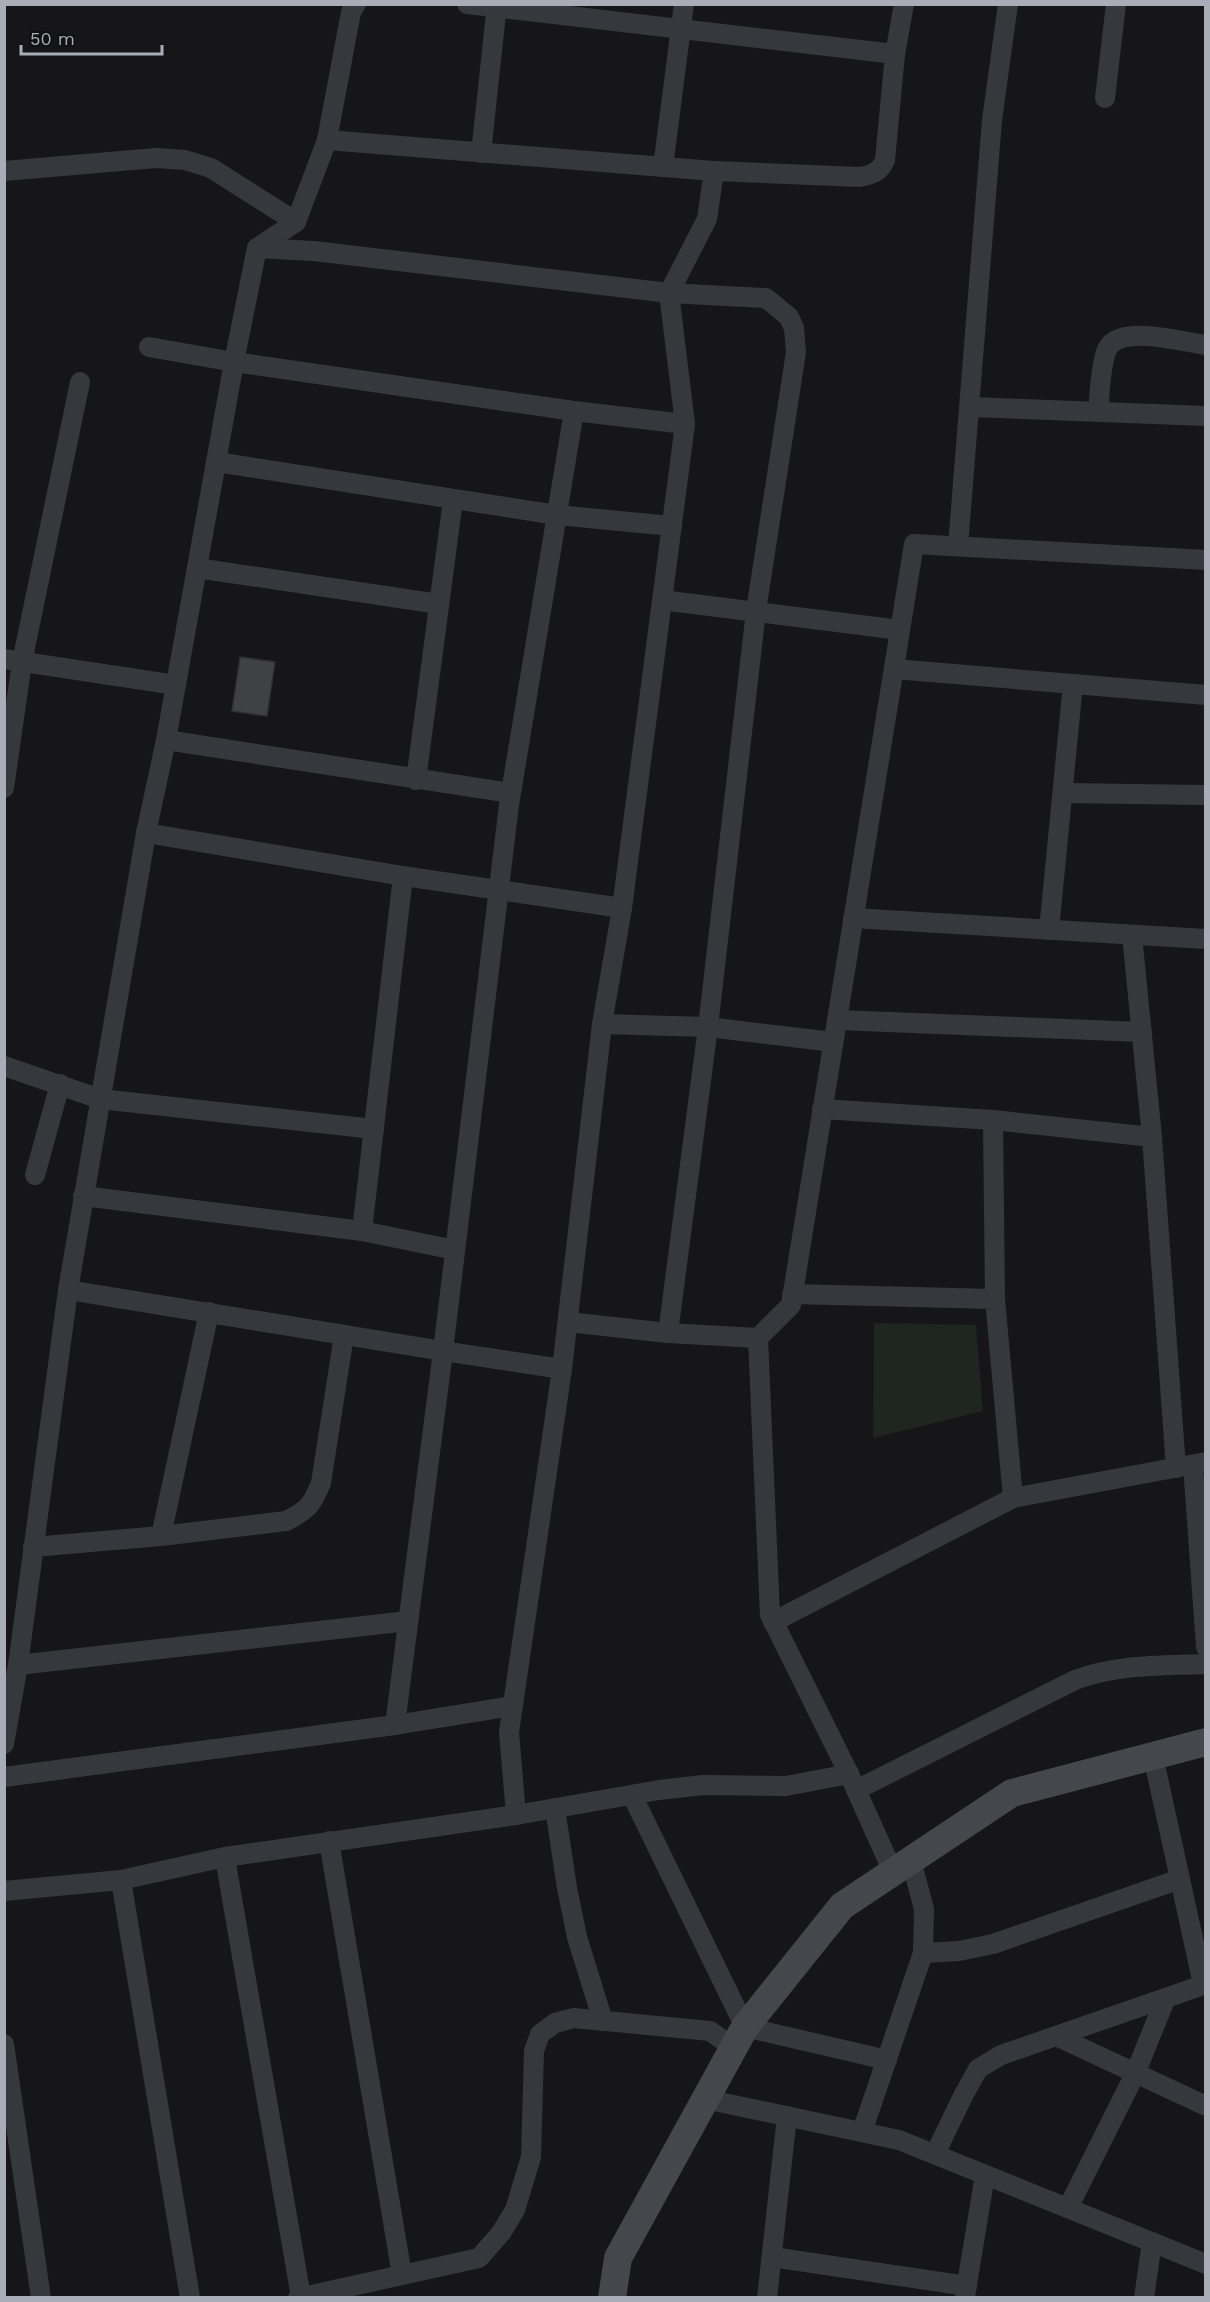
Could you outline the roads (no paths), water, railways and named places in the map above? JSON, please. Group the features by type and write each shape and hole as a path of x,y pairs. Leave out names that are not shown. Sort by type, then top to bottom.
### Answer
{"main road":[{"path":"612,2298 618,2258 739,2037 842,1906 1012,1793 1206,1742"}],"street":[{"path":"4,1743 18,1665 68,1290 83,1196 146,833 166,740 234,362 257,248 296,222 327,140 351,12 356,4"},
{"path":"466,4 895,54"},
{"path":"663,167 684,4"},
{"path":"327,140 714,171 859,177 876,172 885,160 895,54 904,4"},
{"path":"958,546 992,120 1008,4"},
{"path":"1105,98 1116,4"},
{"path":"482,153 496,6"},
{"path":"4,171 156,158 185,160 211,168 296,222"},
{"path":"516,1815 509,1732 562,1369 602,1024 622,908 685,424 669,293 706,219 714,171"},
{"path":"257,248 314,251 669,293 766,298 789,316 794,328 796,352 756,612 708,1027 668,1333"},
{"path":"1098,412 1106,351 1115,339 1131,334 1206,345"},
{"path":"149,347 234,362 574,411 685,424"},
{"path":"5,775 13,661 80,382"},
{"path":"969,407 1206,416"},
{"path":"395,1725 511,794 574,411"},
{"path":"216,462 557,515 672,526"},
{"path":"416,780 453,500"},
{"path":"862,2132 923,1953 924,1909 853,1782 770,1615 758,1338 791,1305 914,544 1206,560"},
{"path":"197,568 439,604"},
{"path":"662,600 900,630"},
{"path":"13,661 176,685"},
{"path":"894,669 1206,695"},
{"path":"1049,930 1073,684"},
{"path":"166,740 511,794"},
{"path":"1063,793 1206,795"},
{"path":"146,833 403,876 622,908"},
{"path":"362,1232 403,876"},
{"path":"853,918 1206,939"},
{"path":"1132,935 1152,1137 1192,1465 1206,1647"},
{"path":"837,1020 1142,1032"},
{"path":"602,1024 708,1027 833,1042"},
{"path":"4,1066 100,1099 374,1129"},
{"path":"35,1175 60,1084"},
{"path":"822,1109 993,1120 1152,1137"},
{"path":"993,1120 995,1299 1013,1498"},
{"path":"83,1196 362,1232 455,1250"},
{"path":"68,1290 562,1369"},
{"path":"792,1294 995,1299"},
{"path":"161,1536 209,1312"},
{"path":"568,1322 668,1333 758,1338"},
{"path":"33,1547 161,1536 286,1521 303,1512 313,1503 321,1483 344,1335"},
{"path":"773,1622 1013,1498 1192,1465"},
{"path":"18,1665 408,1622"},
{"path":"4,1892 121,1880 225,1858 329,1841 516,1815 703,1785 786,1786 853,1782 1096,1672 1117,1668 1206,1665"},
{"path":"4,1777 395,1725 513,1706"},
{"path":"935,2154 978,2069 1001,2055 1165,2000 1204,1984 1153,1756"},
{"path":"632,1795 739,2037"},
{"path":"555,1808 577,1937 603,2020"},
{"path":"329,1841 402,2275"},
{"path":"225,1858 299,2297 479,2258 501,2233 515,2210 531,2157 534,2051 540,2034 555,2023 574,2018 710,2031 887,2060"},
{"path":"923,1953 959,1951 993,1944 1180,1879"},
{"path":"121,1880 190,2298"},
{"path":"1068,2208 1136,2074 1165,2000"},
{"path":"1058,2037 1206,2106"},
{"path":"4,2044 41,2298"},
{"path":"705,2099 899,2140 1206,2264"},
{"path":"767,2298 788,2116"},
{"path":"772,2257 966,2292 985,2175"},
{"path":"1144,2298 1152,2242"}]}
